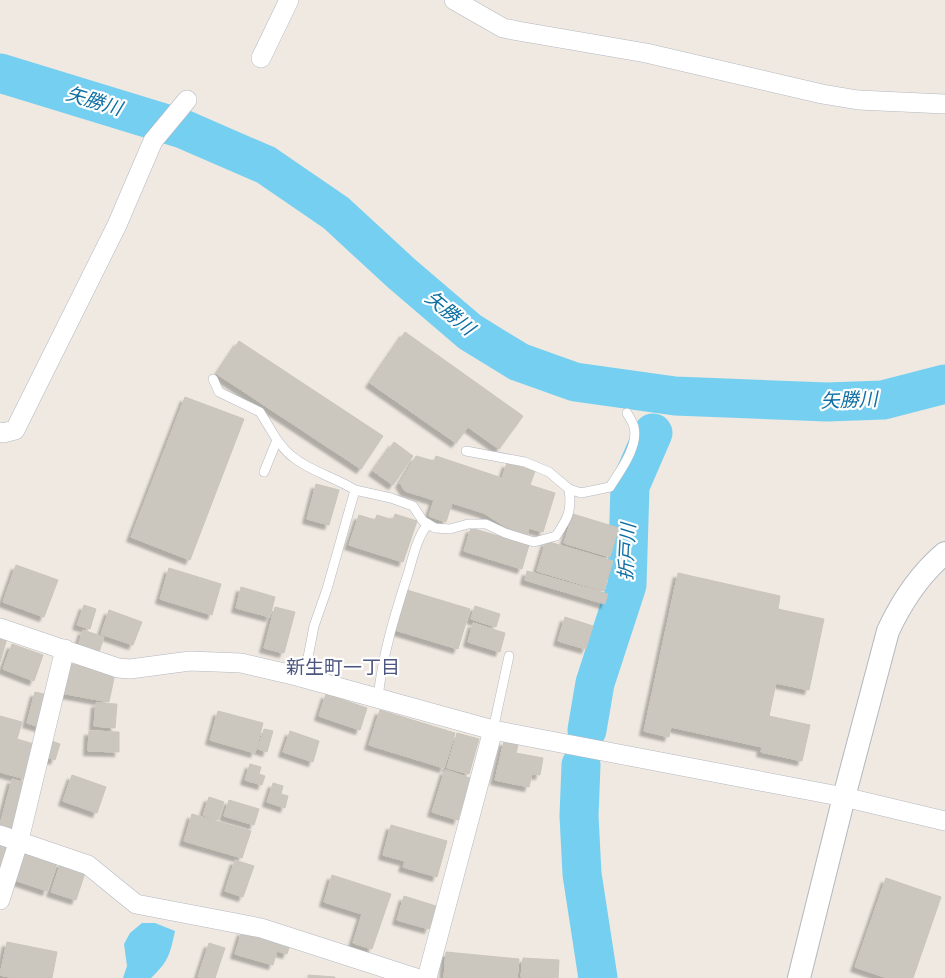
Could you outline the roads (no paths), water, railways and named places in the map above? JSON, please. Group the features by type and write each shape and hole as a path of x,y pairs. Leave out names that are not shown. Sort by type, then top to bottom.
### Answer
{"street":[{"path":"261,58 289,0"},
{"path":"454,0 503,28 646,53 822,94 849,98 945,104"},
{"path":"0,432 15,430 117,224 153,140 187,100"},
{"path":"800,978 844,797 888,631 898,610 920,578 945,553"},
{"path":"0,628 118,668 130,669 190,661 233,662 251,665 493,730 844,797 945,821"},
{"path":"0,900 19,840 65,649"},
{"path":"427,978 493,730"},
{"path":"0,835 88,865 136,904 261,928 416,978"}],"lane":[{"path":"213,379 218,392 260,412 277,440 292,457 355,490 391,498 413,506 423,521 434,528 486,524 534,542 556,536 565,522 571,505 569,489"},
{"path":"466,451 525,462 550,472 569,489 581,493 610,487 628,458 635,436 634,425 626,413"},
{"path":"264,472 277,440"},
{"path":"304,678 314,626 328,588 355,490"},
{"path":"378,699 393,622 414,552 428,524"},
{"path":"493,730 509,656"}],"water":[{"path":"142,923 155,923 175,931 170,951 162,967 151,978 123,978 127,966 124,944 130,933"}],"waterway":[{"name":"矢勝川","path":"0,73 183,129 266,165 336,213 401,273 470,332 519,362 575,382 675,396 827,402 883,400 945,384"},
{"name":"折戸川","path":"587,730 595,683 627,585 630,486 653,433"},
{"name":"折戸川","path":"581,765 579,816 582,874 598,978"}],"district":[{"name":"新生町一丁目","path":"343,667"}]}
